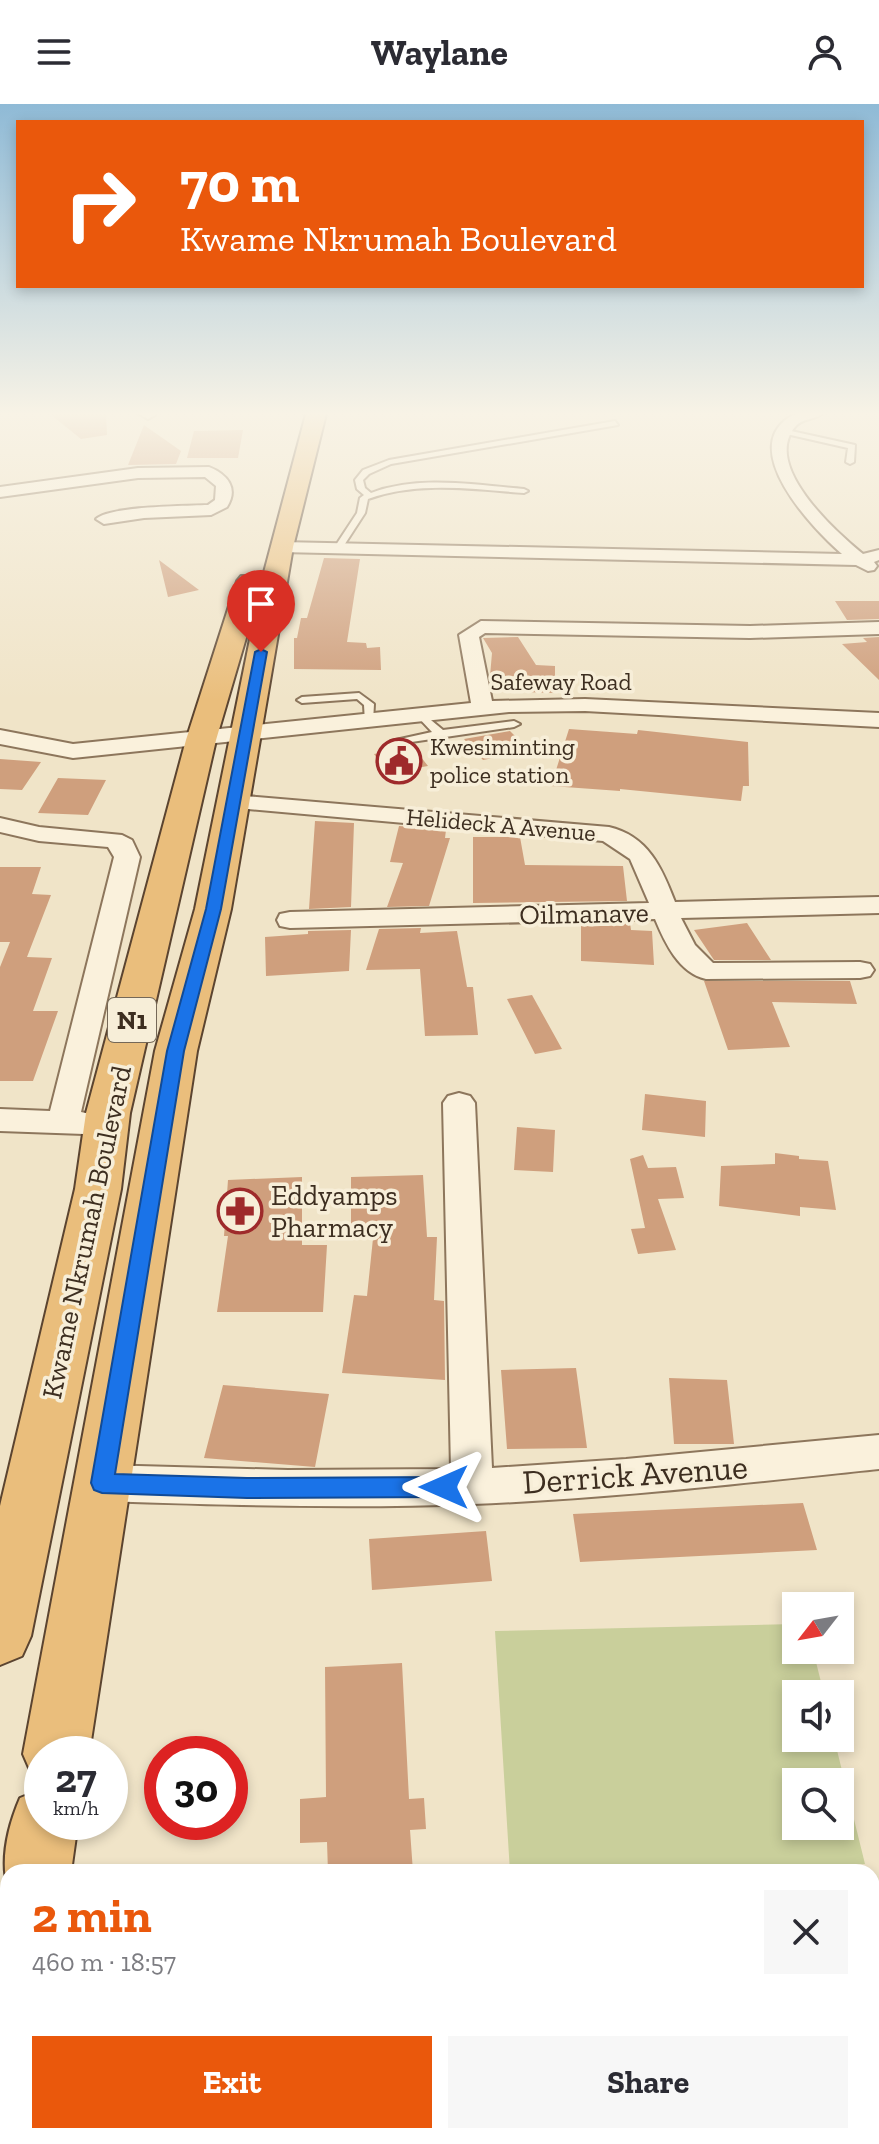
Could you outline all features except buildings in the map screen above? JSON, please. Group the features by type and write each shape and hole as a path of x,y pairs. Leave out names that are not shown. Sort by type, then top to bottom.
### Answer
{"highway":[{"name":"Kwame Nkrumah Boulevard","path":"0,1636 98,1189 107,1124 201,740 272,509"},
{"name":"Kwame Nkrumah Boulevard","path":"59,1736 176,1051 213,909 281,547 291,509"},
{"path":"37,1864 41,1840"}],"street":[{"path":"104,519 213,509"},
{"path":"809,509 860,560 879,574"},
{"path":"281,547 860,560 879,555"},
{"path":"483,708 469,635 481,627 750,632 879,628"},
{"name":"Safeway Road","path":"0,737 73,751 201,740 483,708 585,705 879,720"},
{"name":"Helideck A Avenue","path":"234,802 609,834 640,855 664,912 693,964 706,971 726,973 860,970"},
{"path":"0,825 39,834 113,840 123,845 127,857 63,1122"},
{"name":"Oilmanave","path":"290,920 879,905"},
{"path":"459,1103 472,1487"},
{"path":"0,1120 107,1124"},
{"name":"Derrick Avenue","path":"102,1483 247,1488 472,1487 682,1473 879,1452"}],"lane":[{"path":"338,548 362,509"},
{"path":"302,700 359,696 369,704 369,720"},
{"path":"420,714 440,734"},
{"path":"395,743 514,724"}],"green space":[{"path":"782,1624 782,1664 816,1664 820,1680 782,1680 782,1752 837,1752 841,1768 782,1768 782,1840 854,1840 854,1819 865,1864 510,1864 495,1631"}],"place":[{"name":"Kwesiminting police station","path":"399,761"},
{"name":"Eddyamps Pharmacy","path":"240,1211"}],"route":[{"path":"261,652 213,909 176,1051 102,1483 247,1488 444,1487"}]}
